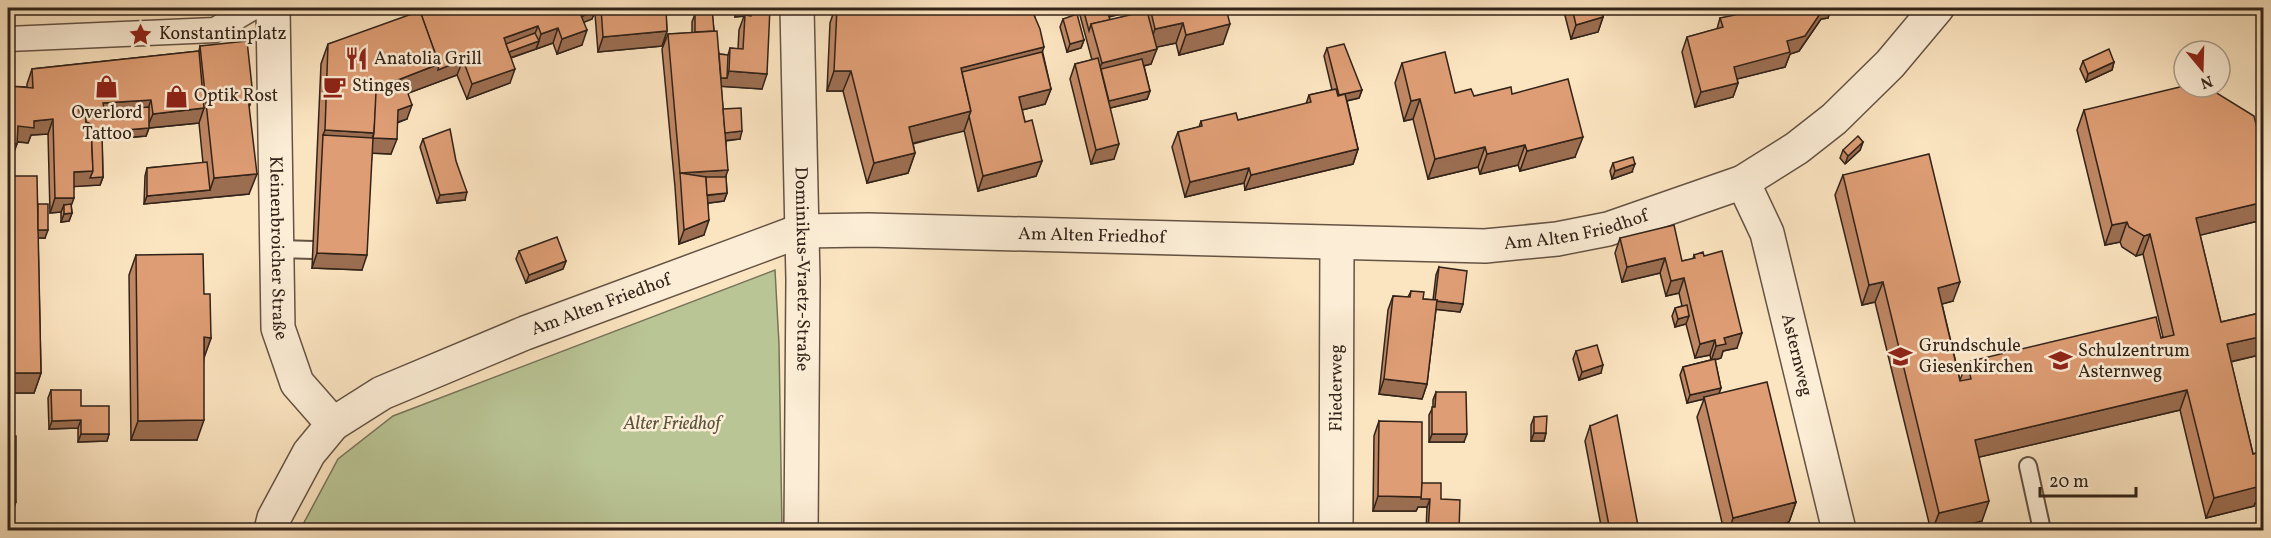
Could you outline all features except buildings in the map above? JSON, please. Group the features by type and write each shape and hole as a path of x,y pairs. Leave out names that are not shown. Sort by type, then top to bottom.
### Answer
{"street":[{"path":"8,39 215,30 252,8"},
{"name":"Kleinenbroicher Straße","path":"273,8 279,256 278,328 297,383 333,424"},
{"name":"Dominikus-Vraetz-Straße","path":"797,8 800,231 803,280 801,531"},
{"name":"Am Alten Friedhof","path":"271,531 274,518 309,453 333,424 382,393 525,333 800,231 868,230 1485,246 1557,239 1608,229 1743,182 1797,148 1834,119 1890,64 1934,9"},
{"name":"Asternweg","path":"1743,182 1767,233 1839,531"},
{"name":"Fliederweg","path":"1336,531 1337,243"}],"lane":[{"path":"279,256 313,250"},
{"path":"2028,466 2042,531"}],"green space":[{"name":"Alter Friedhof","path":"775,270 779,344 782,530 300,530 338,459 393,416"}],"place":[{"name":"Konstantinplatz","path":"141,34"},
{"name":"Anatolia Grill","path":"356,59"},
{"name":"Stinges","path":"334,86"},
{"name":"Overlord Tattoo","path":"107,87"},
{"name":"Optik Rost","path":"176,96"},
{"name":"Grundschule Giesenkirchen","path":"1901,356"},
{"name":"Schulzentrum Asternweg","path":"2060,361"}]}
